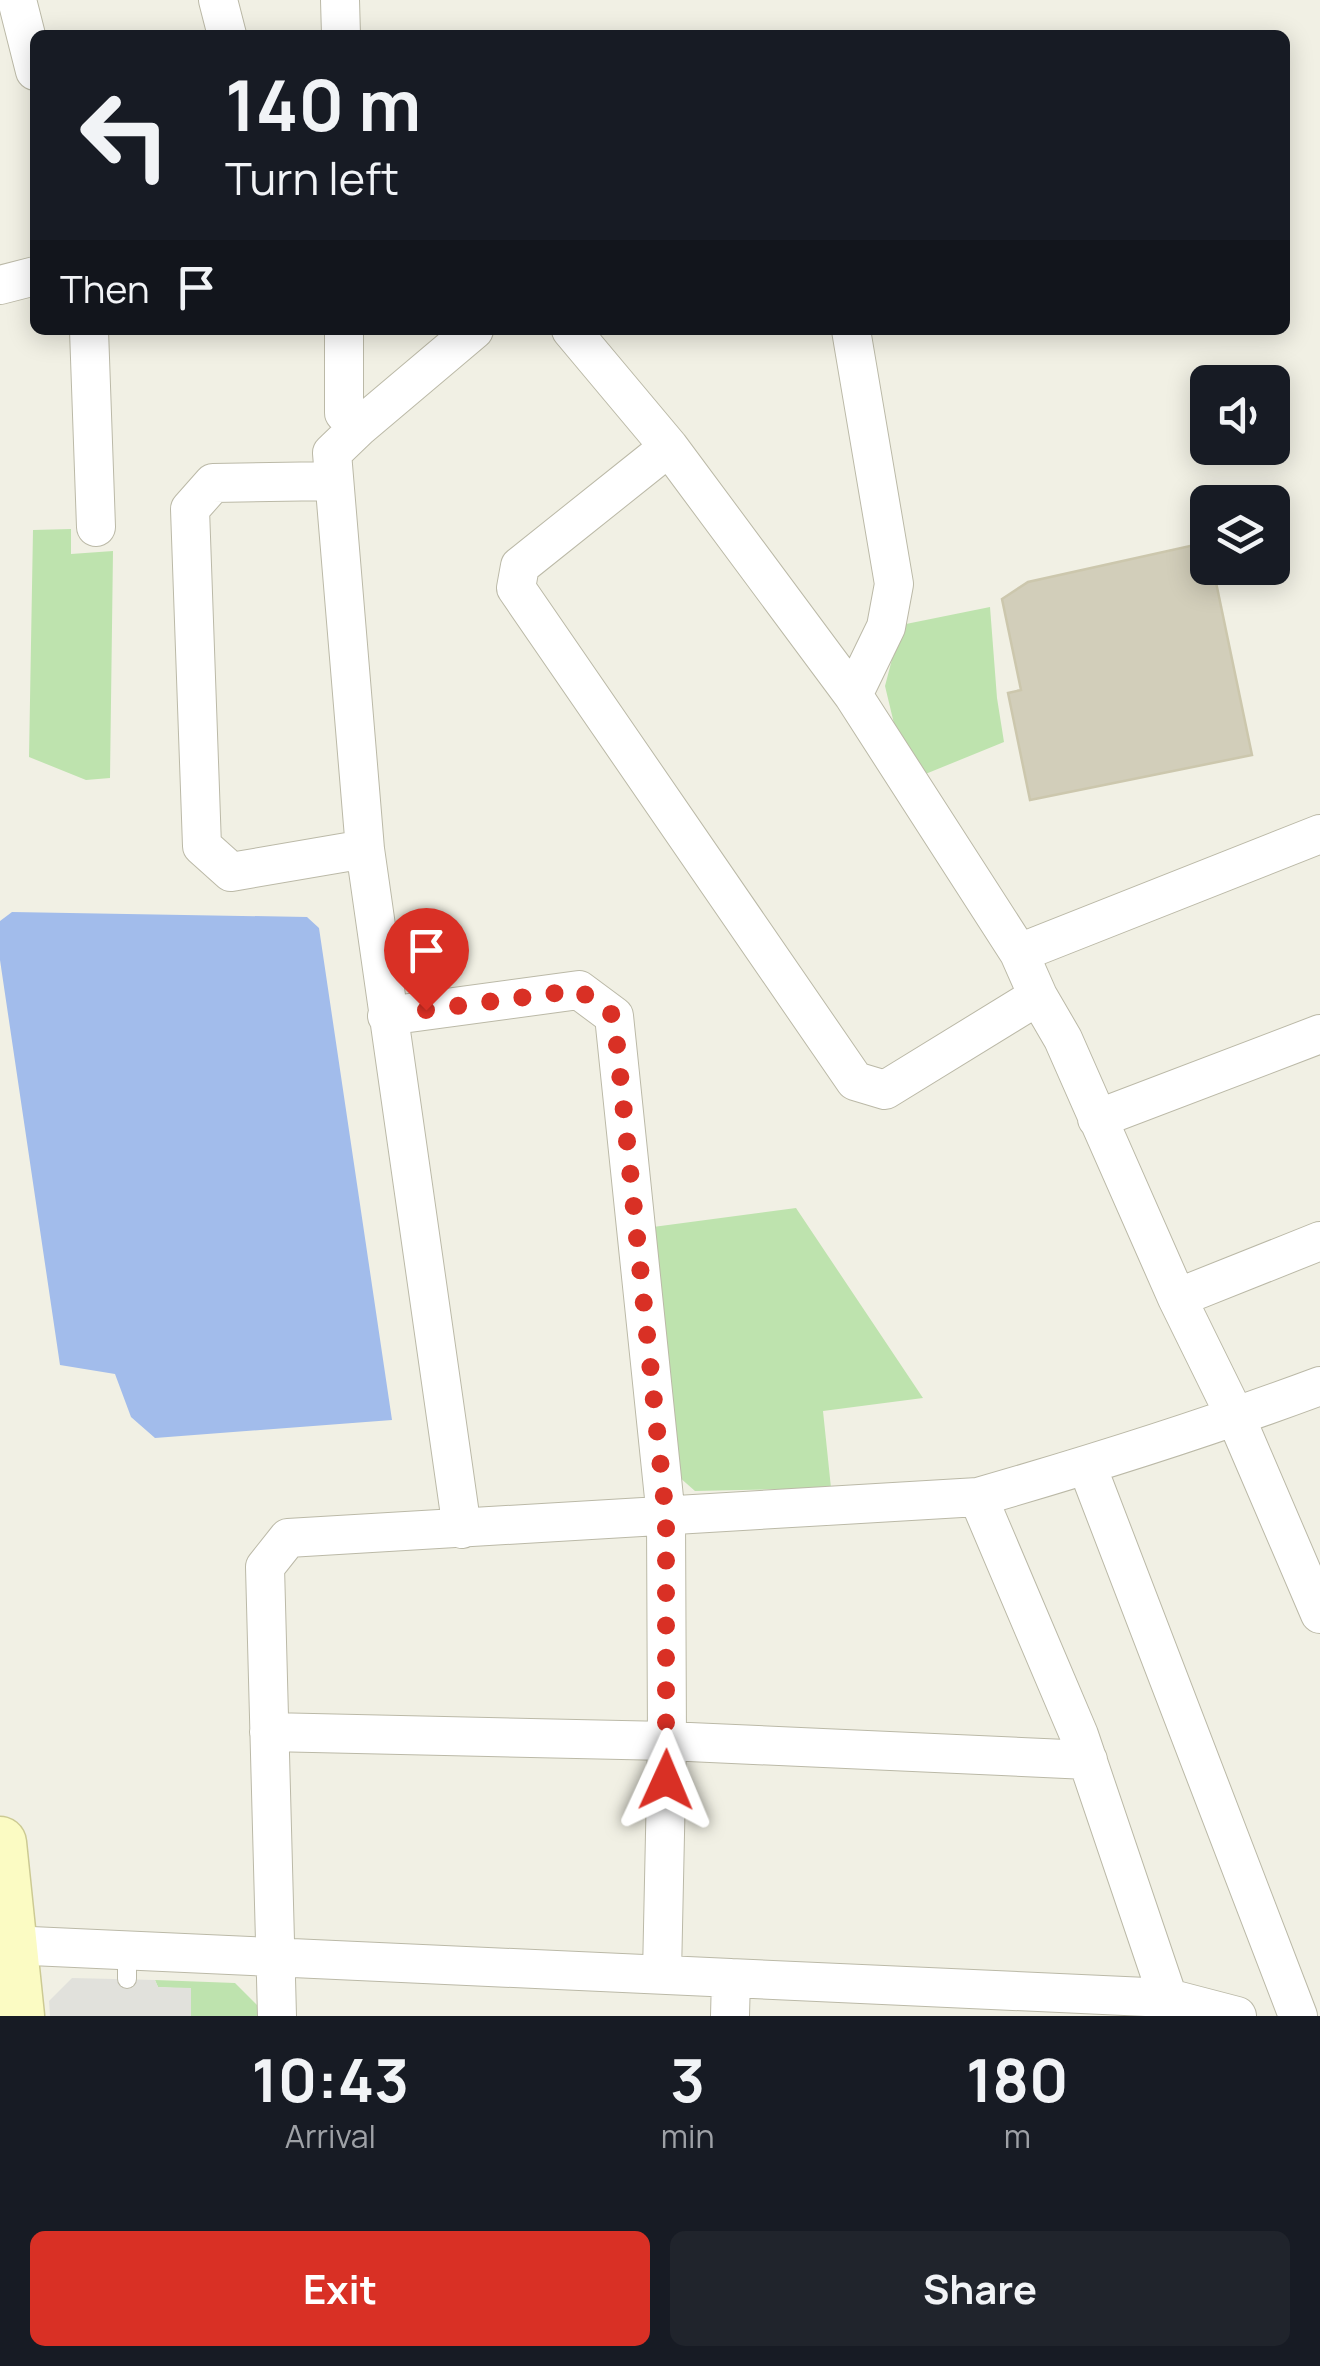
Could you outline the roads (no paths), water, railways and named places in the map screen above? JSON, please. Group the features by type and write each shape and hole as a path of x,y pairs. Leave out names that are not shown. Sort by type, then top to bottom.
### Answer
{"main road":[{"path":"0,1843 18,2016"}],"street":[{"path":"16,0 30,52"},
{"path":"218,0 226,30"},
{"path":"340,0 341,30"},
{"path":"0,285 30,277"},
{"path":"89,335 96,527"},
{"path":"344,335 344,412 358,428"},
{"path":"462,1529 364,849 332,453 468,335"},
{"path":"574,335 669,448 853,694 1019,952 1236,1418 1320,1614"},
{"path":"852,335 894,584 886,627 853,694"},
{"path":"669,448 520,566 516,588 854,1082 884,1090 1038,996"},
{"path":"333,481 213,483 190,509 202,846 231,872 364,849"},
{"path":"1019,952 1320,834"},
{"path":"387,1016 579,990 614,1016 666,1517 662,1974"},
{"path":"1098,1119 1320,1034"},
{"path":"1177,1298 1320,1242"},
{"path":"277,2016 265,1567 288,1538 978,1498 1236,1418 1320,1386"},
{"path":"1087,1466 1298,2016"},
{"path":"978,1498 1088,1760 1168,1998"},
{"path":"269,1732 667,1740 1088,1760"},
{"path":"9,1945 127,1965 275,1957 662,1974 1168,1998 1219,2014"},
{"path":"730,2016 731,1978"}],"water":[{"path":"12,912 307,917 319,928 392,1420 155,1438 131,1417 115,1374 60,1365 0,960 0,921"}]}
